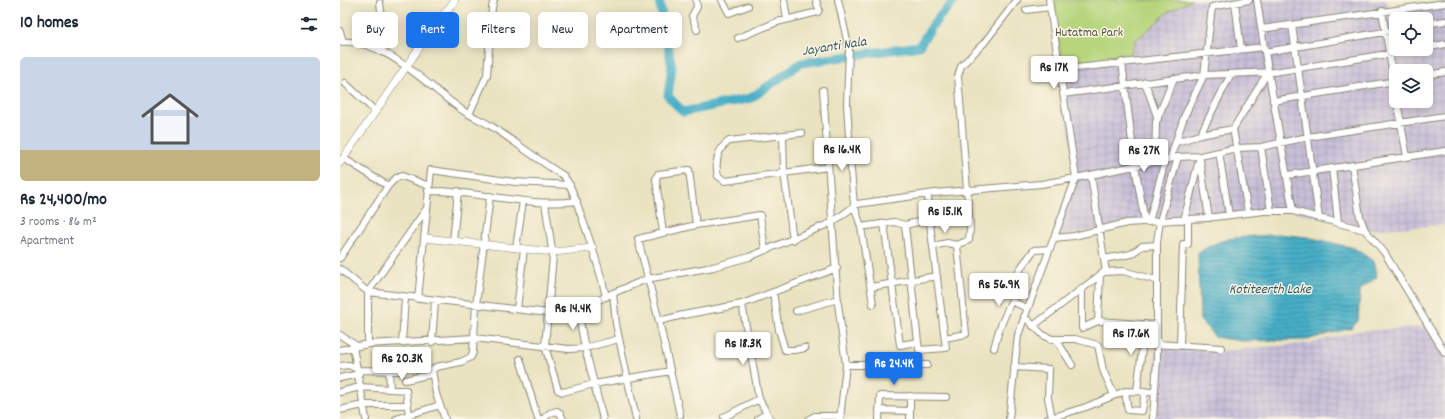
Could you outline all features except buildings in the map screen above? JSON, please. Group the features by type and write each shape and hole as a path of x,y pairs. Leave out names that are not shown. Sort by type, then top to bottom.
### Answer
{"main road":[{"path":"341,160 455,0"},
{"path":"425,238 553,252 593,248"}],"street":[{"path":"469,114 487,74 492,7 494,0"},
{"path":"696,0 697,7 692,16 697,30"},
{"path":"722,0 729,13 748,6"},
{"path":"784,0 787,19"},
{"path":"738,38 787,19 818,12 819,9 816,0"},
{"path":"838,0 850,58 847,104 854,205 861,227 873,304"},
{"path":"933,246 947,243 957,246 969,240 958,76 961,66 984,43 1017,0"},
{"path":"1009,419 1018,335 1076,178 1049,0"},
{"path":"1146,222 1184,117 1204,75 1212,7 1248,0"},
{"path":"1257,0 1264,49 1288,175 1293,211"},
{"path":"1235,2 1241,49"},
{"path":"380,3 385,43 381,52"},
{"path":"1261,29 1445,3"},
{"path":"1026,10 1050,7"},
{"path":"1063,94 1174,78 1268,72 1389,53 1382,11"},
{"path":"1433,23 1445,21"},
{"path":"1292,25 1319,218"},
{"path":"340,30 342,42 358,44 381,52 407,66 469,114 492,127 564,176 577,201 600,269 606,297"},
{"path":"1059,70 1241,49 1295,48 1389,31"},
{"path":"1433,47 1445,44"},
{"path":"1122,62 1135,166 1146,222"},
{"path":"1248,212 1234,129 1268,72"},
{"path":"1433,74 1445,72"},
{"path":"1200,135 1231,74"},
{"path":"1155,162 1158,119 1174,78"},
{"path":"1145,82 1158,119"},
{"path":"1273,101 1389,82"},
{"path":"345,84 375,111"},
{"path":"809,419 815,417 840,418 846,365 838,299 837,268 823,90"},
{"path":"1398,108 1407,156"},
{"path":"340,269 368,292 405,298 564,315 578,311 613,293 647,279 713,267 793,240 833,222 854,205 928,194 1041,184 1178,157 1200,156 1237,148 1261,147 1308,137 1445,116"},
{"path":"1176,142 1200,135 1234,129"},
{"path":"802,132 729,141 723,145 719,151 717,172 721,180 725,181 828,167"},
{"path":"783,135 784,173 793,240"},
{"path":"1261,147 1272,211"},
{"path":"1288,175 1445,151"},
{"path":"1219,152 1229,215"},
{"path":"1200,156 1209,218"},
{"path":"1180,346 1183,244 1188,244 1186,220 1200,156"},
{"path":"1153,419 1155,392 1157,245 1160,221 1178,157"},
{"path":"341,160 388,186"},
{"path":"1352,165 1360,217 1365,230 1384,252 1445,353"},
{"path":"1332,168 1338,222"},
{"path":"418,299 431,170 515,182 570,185"},
{"path":"663,233 656,179 658,174 689,170 696,225"},
{"path":"1091,175 1104,259 1098,321"},
{"path":"340,258 388,186 396,178 402,176 429,188 555,204 577,201"},
{"path":"453,241 458,191"},
{"path":"905,225 919,350 946,348 928,216 928,194"},
{"path":"445,419 436,394 432,374 433,368 461,362 471,357 473,352 476,305 490,196"},
{"path":"516,248 523,201"},
{"path":"545,203 553,252 546,346 558,390 563,392 594,384 670,371"},
{"path":"368,344 368,292 428,206"},
{"path":"1054,238 1074,236 1127,223 1186,220 1248,212 1272,211 1293,211 1365,230"},
{"path":"680,415 638,239 696,225 760,215 765,250"},
{"path":"861,227 894,222 905,225 927,220 928,216"},
{"path":"884,223 900,345 918,342"},
{"path":"1104,259 1131,254 1142,246 1157,245"},
{"path":"945,338 966,334 957,246"},
{"path":"517,309 524,249"},
{"path":"1012,285 1022,266 1034,250 1049,249"},
{"path":"659,322 683,315 742,304 837,268"},
{"path":"1033,326 1103,273 1123,272 1156,280"},
{"path":"871,286 937,276"},
{"path":"1082,288 1082,328 1098,321 1156,325"},
{"path":"772,292 779,330 785,350 805,348"},
{"path":"613,293 619,339 636,419"},
{"path":"402,343 405,298"},
{"path":"796,311 838,299"},
{"path":"432,342 435,301"},
{"path":"994,348 999,330 1011,301 1027,308"},
{"path":"742,304 759,399 768,416 758,419"},
{"path":"578,311 584,348 603,419"},
{"path":"1024,316 1033,326 1044,335 1052,339 1075,339 1098,344 1103,370 1114,395"},
{"path":"1137,391 1145,324"},
{"path":"340,335 355,347 366,419"},
{"path":"340,350 368,344 432,342 474,338 546,346 584,348 619,339"},
{"path":"1056,339 1072,365"},
{"path":"1156,344 1221,348"},
{"path":"520,359 538,419"},
{"path":"340,366 349,365 359,372"},
{"path":"846,365 927,365"},
{"path":"1014,367 1049,369 1048,398 1050,418 1086,407 1125,392 1155,392"},
{"path":"389,371 390,389"},
{"path":"340,378 359,372 398,371"},
{"path":"405,380 432,374"},
{"path":"340,392 360,387 406,390 409,416"},
{"path":"1125,392 1128,410 1137,412 1142,411 1145,391"},
{"path":"879,419 880,396 946,397"},
{"path":"910,396 910,419"},
{"path":"724,417 759,399"},
{"path":"340,410 363,405 408,405"},
{"path":"396,419 440,405"},
{"path":"879,410 910,411"},
{"path":"543,419 550,413 557,411 563,419"}],"shaded area":[{"path":"1192,0 1386,0 1390,9 1445,3 1445,225 1365,230 1293,211 1127,223 1054,238 1076,178 1059,66 1130,58 1134,42 1168,12"},
{"path":"1429,326 1445,353 1445,419 1153,419 1156,346 1220,351 1311,343 1358,331"}],"green space":[{"name":"Hutatma Park","path":"1053,0 1192,0 1168,12 1134,42 1130,58 1062,65"}],"water":[{"name":"Kotiteerth Lake","path":"1278,234 1307,237 1354,248 1373,261 1377,277 1360,290 1358,321 1351,328 1306,340 1241,341 1215,337 1200,320 1198,254 1216,243 1226,240"}],"waterway":[{"name":"Jayanti Nala","path":"659,0 672,67 668,96 683,112 751,98 801,63 919,46 938,18 955,0"}]}
